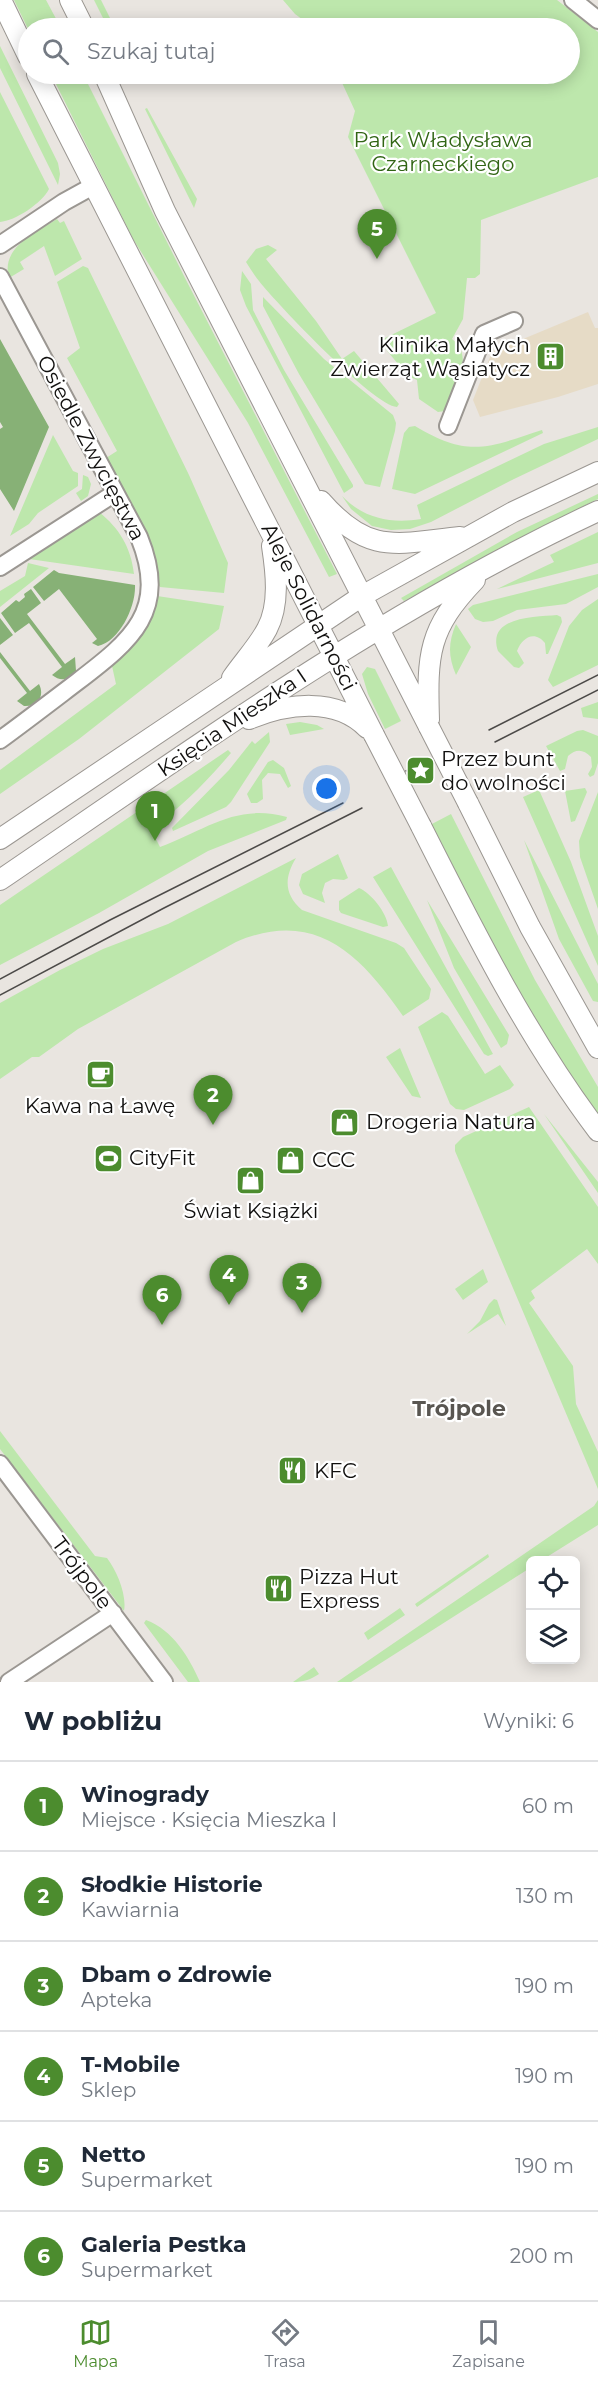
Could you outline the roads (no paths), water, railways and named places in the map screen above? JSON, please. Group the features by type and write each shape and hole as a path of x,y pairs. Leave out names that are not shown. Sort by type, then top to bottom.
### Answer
{"street":[{"path":"1,0 18,35"},
{"path":"70,0 79,18"},
{"path":"573,0 598,20"},
{"name":"Aleje Solidarności","path":"42,84 496,971 554,1066 598,1131"},
{"path":"108,84 165,211 378,628 426,715 530,927 598,1048"},
{"path":"0,245 64,202 93,186"},
{"name":"Osiedle Zwycięstwa","path":"0,277 145,551 150,588 143,615 133,634 112,655 0,740"},
{"path":"448,426 484,333 514,321"},
{"name":"Księcia Mieszka I","path":"0,839 362,596 468,536 598,471"},
{"path":"304,482 335,517 366,538 398,544 468,536"},
{"path":"0,567 115,493"},
{"name":"Księcia Mieszka I","path":"0,880 333,655 487,567 598,511"},
{"path":"225,688 268,628 274,606 275,566 270,532"},
{"path":"426,715 429,662 439,626 447,612 487,567"},
{"path":"219,731 265,712 309,705 326,705 359,720 374,735"},
{"name":"Trójpole","path":"0,1464 164,1682"},
{"path":"9,1682 113,1613"}],"tram line":[{"path":"489,730 598,675"},
{"path":"495,742 598,690"},
{"path":"406,771 422,763"},
{"path":"413,783 428,775"},
{"path":"0,979 110,920 343,803"},
{"path":"0,995 164,908 362,808"}],"place":[{"name":"Netto","path":"377,259"},
{"name":"Klinika Małych Zwierząt Wąsiatycz","path":"551,357"},
{"name":"Przez bunt do wolności","path":"420,771"},
{"name":"Winogrady","path":"155,841"},
{"name":"Kawa na Ławę","path":"100,1075"},
{"name":"Drogeria Natura","path":"345,1122"},
{"name":"Słodkie Historie","path":"213,1125"},
{"name":"CityFit","path":"108,1158"},
{"name":"CCC","path":"291,1160"},
{"name":"Świat Książki","path":"251,1180"},
{"name":"T-Mobile","path":"229,1305"},
{"name":"Dbam o Zdrowie","path":"302,1313"},
{"name":"Galeria Pestka","path":"162,1325"},
{"name":"KFC","path":"293,1471"},
{"name":"Pizza Hut Express","path":"278,1589"}],"district":[{"name":"Trójpole","path":"459,1408"}],"park label":[{"name":"Park Władysława Czarneckiego","path":"443,152"}]}
